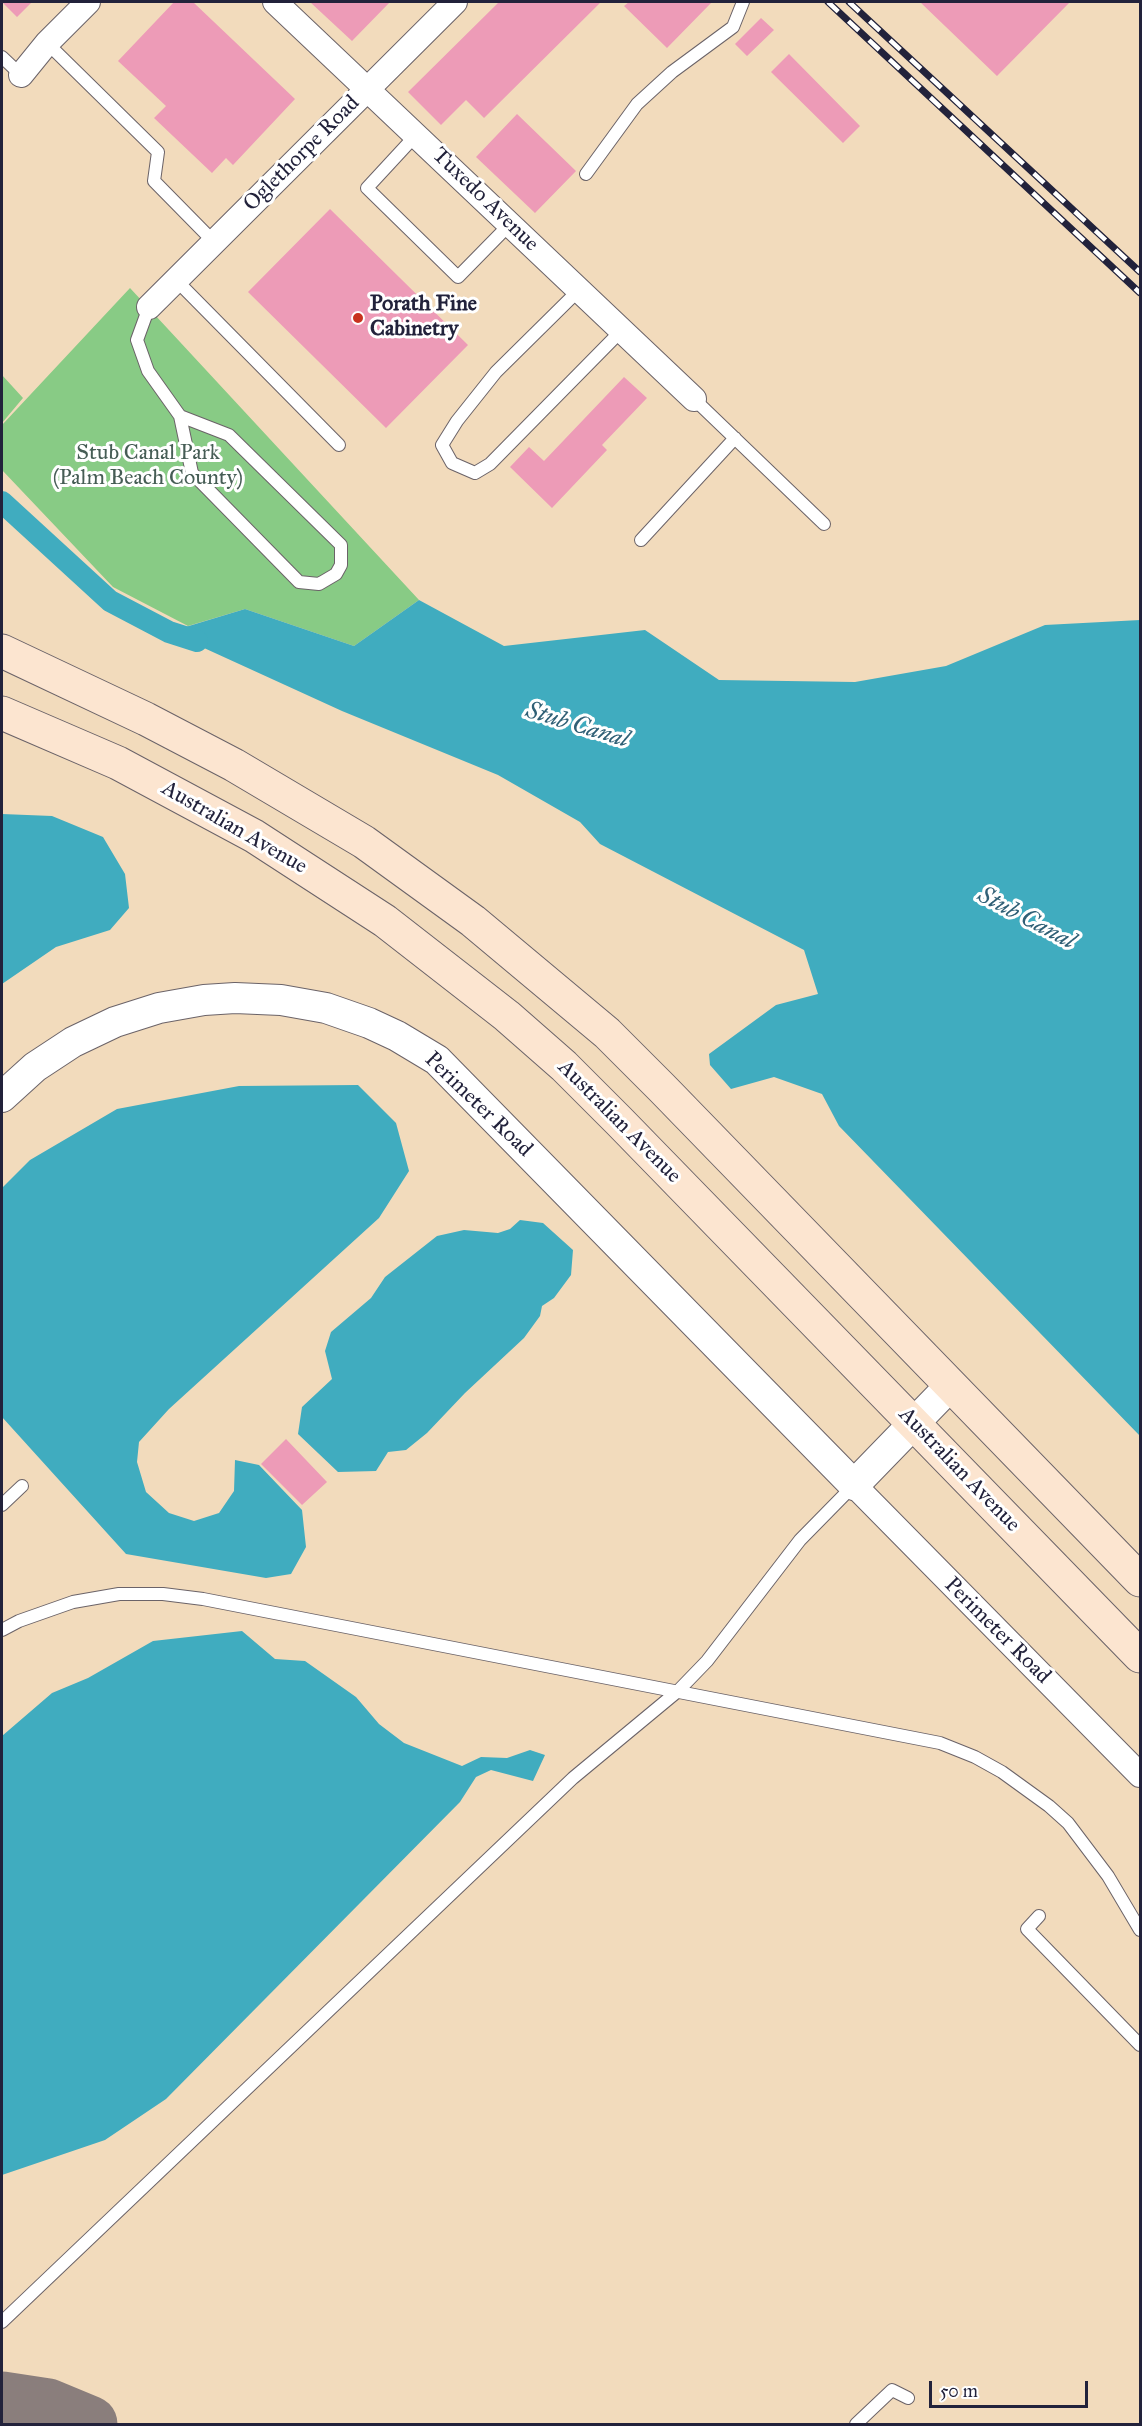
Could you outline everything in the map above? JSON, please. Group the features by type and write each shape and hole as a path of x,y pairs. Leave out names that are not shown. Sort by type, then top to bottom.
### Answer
{"main road":[{"path":"2,651 146,719 234,765 363,842 473,921 615,1041 1140,1580"},
{"name":"Australian Avenue","path":"2,713 118,763 254,836 385,921 564,1066 1140,1656"}],"street":[{"path":"21,75 47,43 88,2"},
{"name":"Tuxedo Avenue","path":"275,2 694,399"},
{"name":"Oglethorpe Road","path":"149,307 455,2"},
{"name":"Perimeter Road","path":"2,1097 35,1067 74,1042 115,1022 159,1008 204,1000 281,1000 326,1008 369,1023 437,1060 1140,1775"},
{"path":"854,1485 950,1386"}],"lane":[{"path":"586,174 637,104 672,72 733,27 743,2"},
{"path":"47,43 158,152 154,182 214,242"},
{"path":"2,57 21,75"},
{"path":"416,135 367,188 458,277 510,224"},
{"path":"176,280 339,445"},
{"path":"579,290 496,372 457,421 442,445 452,463 475,473 490,464 622,330"},
{"path":"149,307 137,340 148,371 180,416 192,473 299,582 319,585 336,574 341,565 341,545 229,435 180,416"},
{"path":"694,399 824,524"},
{"path":"641,540 735,438"},
{"path":"2,2322 573,1778 678,1691 707,1661 800,1540 854,1485"},
{"path":"2,1505 22,1486"},
{"path":"2,1630 19,1620 73,1602 119,1594 163,1594 273,1612 940,1743 975,1757 1026,1788 1068,1823 1108,1876 1140,1930"},
{"path":"1039,1916 1027,1929 1140,2045"},
{"path":"856,2424 892,2390 908,2398"}],"green space":[{"name":"Stub Canal Park (Palm Beach County)","path":"130,288 419,600 354,646 245,609 188,626 113,587 2,470 2,425"},
{"path":"2,375 23,398 2,423"}],"water":[{"path":"419,600 504,646 645,630 719,680 855,682 946,666 1045,625 1140,620 1140,1436 839,1126 822,1094 774,1077 731,1089 710,1065 709,1054 776,1005 818,994 804,950 600,844 580,822 498,775 342,711 169,632 245,609 354,646"},
{"path":"2,814 52,816 103,837 125,874 129,908 110,930 56,947 2,984"},
{"path":"358,1085 396,1123 409,1171 379,1218 169,1409 139,1442 137,1462 146,1492 169,1513 194,1521 219,1513 234,1491 235,1460 259,1465 302,1510 306,1547 291,1574 266,1578 126,1554 2,1417 2,1188 30,1160 117,1109 239,1086"},
{"path":"520,1220 543,1223 573,1250 571,1275 554,1298 542,1306 540,1316 524,1338 465,1393 427,1433 406,1450 388,1452 376,1471 338,1472 298,1434 302,1407 332,1379 325,1351 331,1332 371,1298 385,1277 437,1236 464,1230 498,1233 510,1229"},
{"path":"242,1631 275,1659 305,1661 356,1697 379,1724 404,1743 462,1766 481,1757 507,1758 530,1750 545,1755 533,1781 491,1770 476,1777 460,1802 166,2099 105,2140 2,2175 2,1736 52,1693 88,1678 153,1641"}],"building":[{"path":"2,2 32,2 17,17"},
{"path":"174,2 193,2 295,99 233,165 226,158 212,173 154,118 166,106 118,61"},
{"path":"310,2 390,2 352,41"},
{"path":"499,2 601,2 484,118 466,100 441,125 408,92"},
{"path":"629,2 712,2 667,48 624,6"},
{"path":"920,2 1070,2 997,76"},
{"path":"761,18 774,30 747,56 735,44"},
{"path":"789,54 860,126 843,143 771,72"},
{"path":"517,114 576,171 535,213 476,157"},
{"name":"Porath Fine Cabinetry","path":"330,209 468,345 386,428 248,292"},
{"path":"624,377 647,398 602,445 607,450 552,508 510,467 529,447 544,461"},
{"path":"286,1439 327,1482 302,1505 261,1464"}],"waterway":[{"name":"Stub Canal","path":"2,502 110,601 169,632 197,641"}],"taxiway":[{"path":"2,2400 48,2407 89,2424"}],"railway":[{"path":"828,2 1140,293"},
{"path":"849,2 1140,272"}],"place":[{"name":"Porath Fine Cabinetry","path":"358,318"}]}
